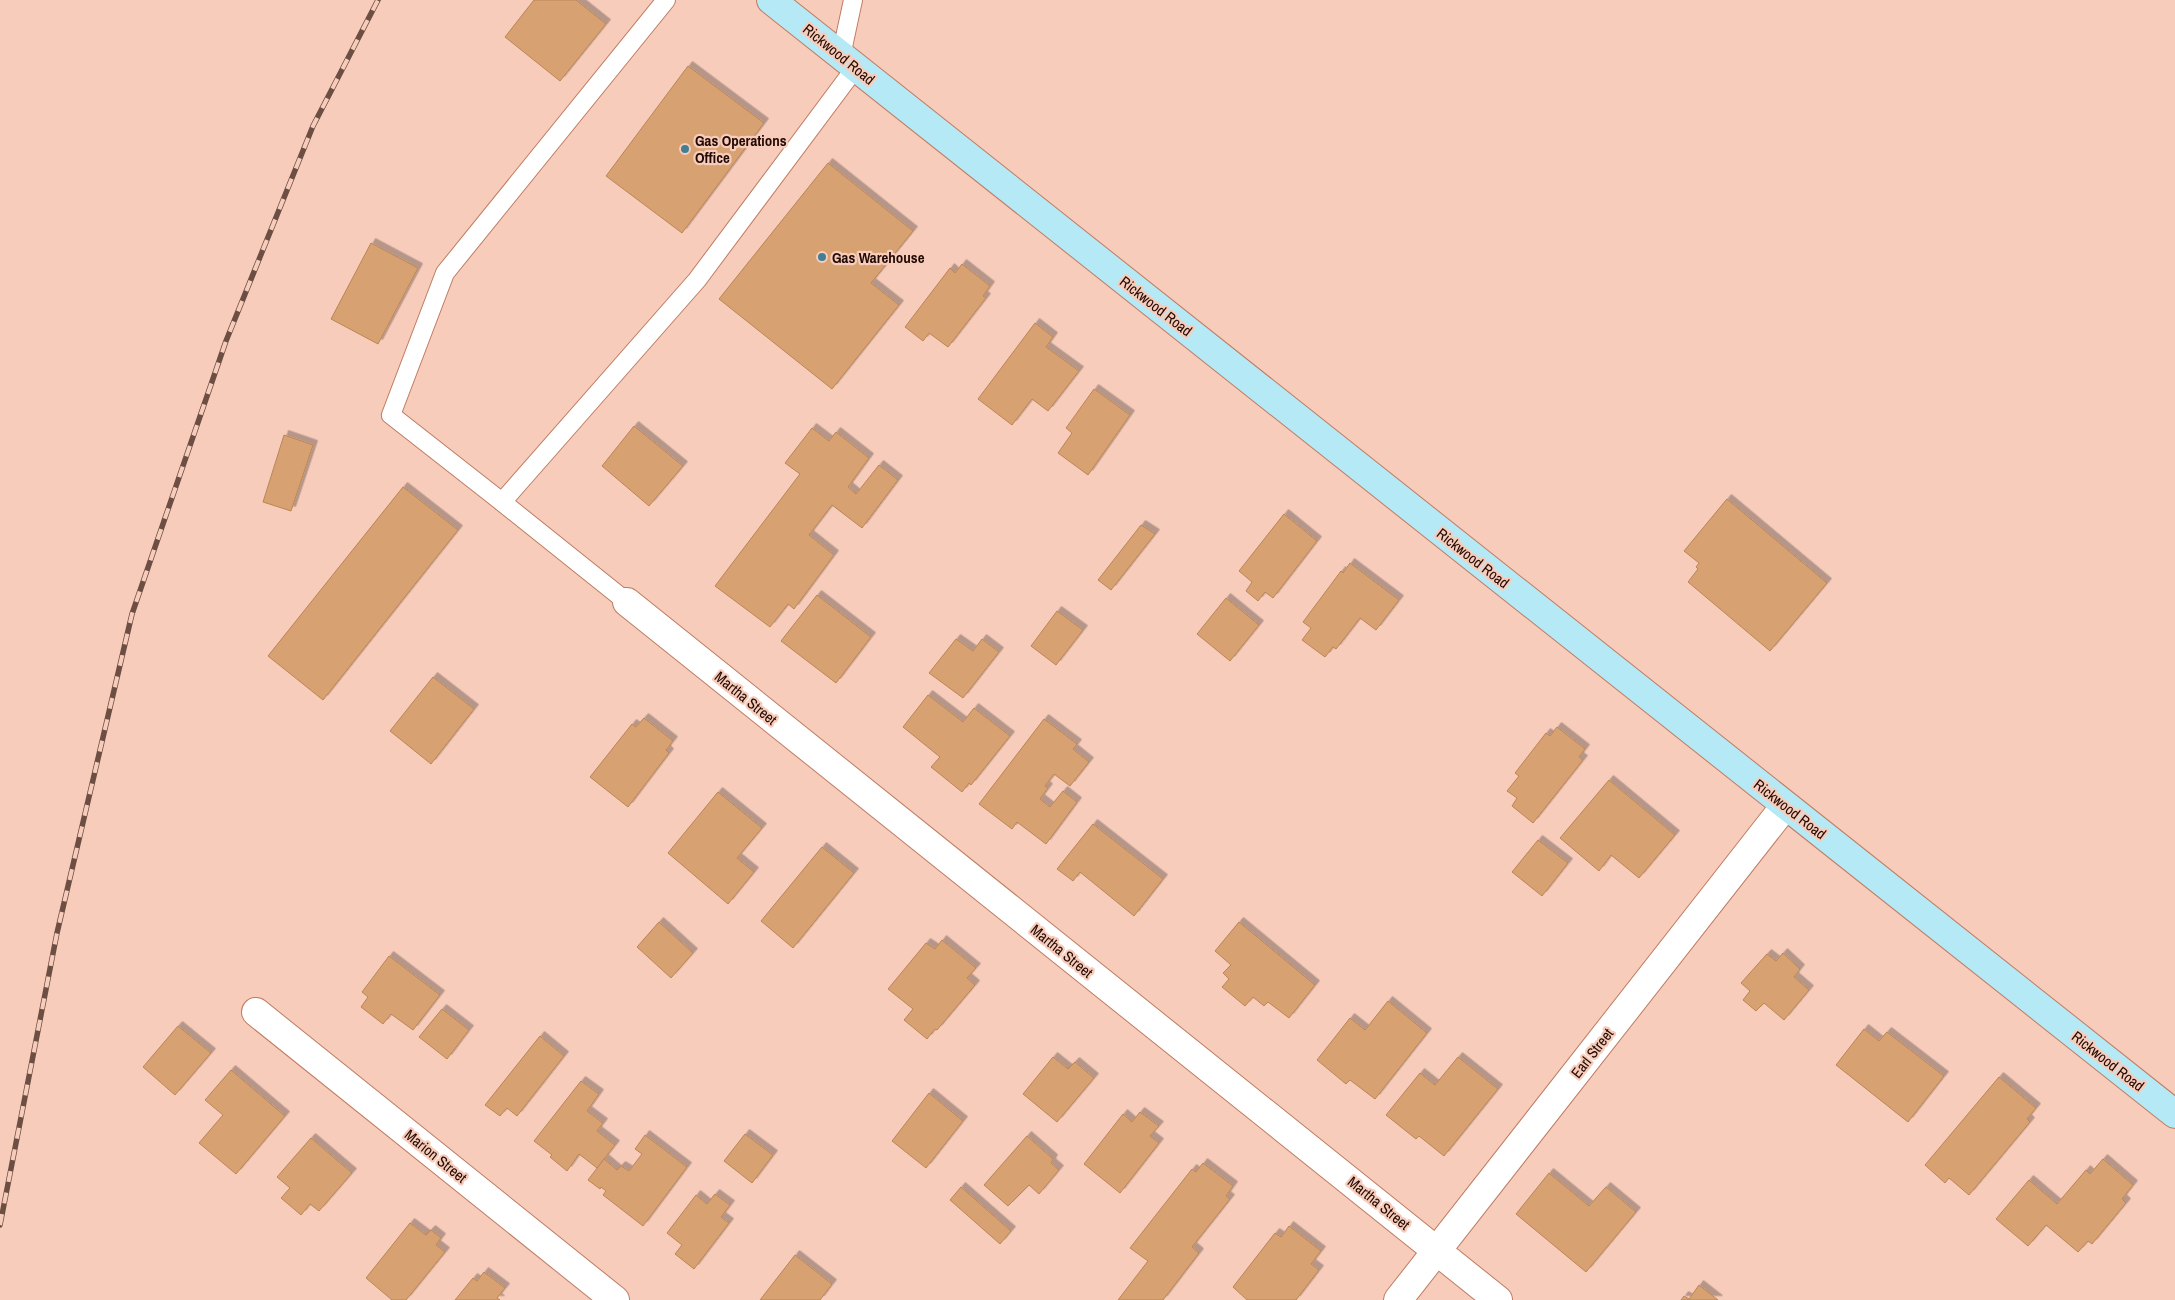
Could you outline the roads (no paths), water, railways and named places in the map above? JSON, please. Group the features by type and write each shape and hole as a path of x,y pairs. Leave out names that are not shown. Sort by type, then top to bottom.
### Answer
{"main road":[{"name":"Rickwood Road","path":"772,0 2175,1114"}],"street":[{"name":"Martha Street","path":"627,602 1498,1300"},
{"name":"Earl Street","path":"1398,1300 1785,806"},
{"name":"Marion Street","path":"256,1012 615,1300"}],"lane":[{"path":"627,602 391,415 445,272 666,0"},
{"path":"502,502 697,280 849,62 853,0"}],"railway":[{"path":"0,1225 57,933 132,614 226,341 313,126 378,0"}],"place":[{"name":"Gas Operations Office","path":"685,149"},
{"name":"Gas Warehouse","path":"822,257"}]}
